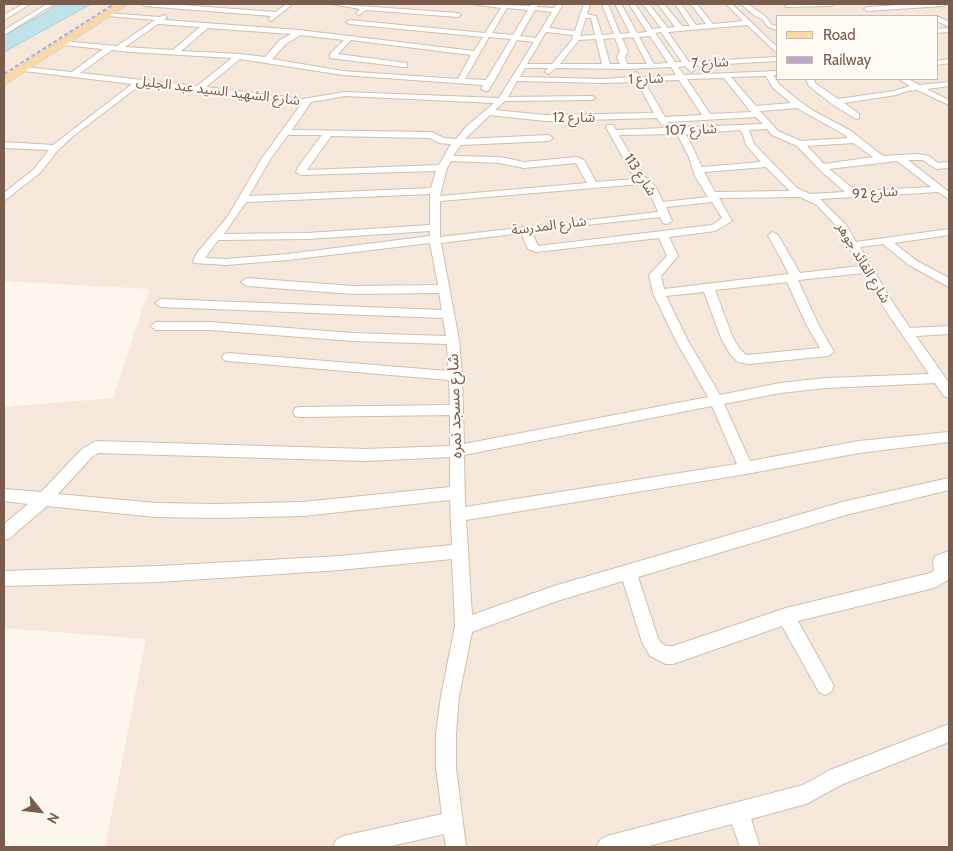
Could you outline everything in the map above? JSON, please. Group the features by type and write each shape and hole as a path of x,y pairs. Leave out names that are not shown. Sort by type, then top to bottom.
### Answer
{"main road":[{"path":"4,82 124,4"},
{"path":"4,87 20,72"}],"street":[{"path":"4,18 27,4"},
{"path":"4,33 51,4"},
{"path":"146,4 181,5 277,14"},
{"path":"259,29 290,4"},
{"path":"335,4 453,20 488,35 514,38 541,35 598,37 634,35 664,30 749,23"},
{"path":"475,4 558,7"},
{"path":"525,4 534,6"},
{"path":"618,4 652,66"},
{"path":"632,4 708,117"},
{"path":"646,4 697,78"},
{"path":"661,4 680,29"},
{"path":"679,4 694,27"},
{"path":"679,4 697,4 711,26"},
{"path":"729,4 776,50"},
{"path":"744,4 757,15 764,18 770,26 776,28"},
{"path":"786,5 831,4"},
{"path":"860,4 876,15"},
{"path":"867,9 943,4"},
{"path":"74,74 181,5"},
{"path":"786,5 797,12"},
{"path":"923,5 935,15"},
{"path":"460,81 505,6"},
{"path":"479,100 534,6"},
{"name":"شارع مسجد نمره","path":"456,847 446,768 446,734 450,696 464,626 457,493 456,376 453,340 435,236 434,195 444,163 458,142 502,100 558,7"},
{"path":"525,229 532,247 536,248 715,228 727,221 698,170 694,157 675,131 661,118 632,65 621,57 624,51 606,7 585,10"},
{"path":"332,37 366,8"},
{"path":"542,80 577,35 585,10"},
{"path":"585,10 594,16 607,67"},
{"path":"108,14 207,25 299,32 348,39 410,56"},
{"path":"938,18 949,24 938,30"},
{"path":"349,22 453,20"},
{"path":"175,52 207,25"},
{"path":"736,31 757,31"},
{"path":"268,59 283,42 299,32"},
{"path":"348,39 333,56 410,56 476,53"},
{"path":"63,43 239,56 268,59 335,72 488,83"},
{"path":"741,52 776,51"},
{"path":"199,88 239,56"},
{"path":"396,76 410,56"},
{"name":"شارع 7","path":"523,66 553,68 652,66 776,59"},
{"name":"شارع الشهيد السيد عبد الجليل","path":"20,72 74,74 308,101 345,94 479,100 592,98"},
{"path":"773,74 776,86 799,105 848,133 881,159"},
{"name":"شارع 1","path":"515,79 697,78 773,74"},
{"path":"728,77 768,126 779,135 800,144 822,167 853,194"},
{"path":"810,80 812,84 856,116"},
{"path":"906,80 945,102"},
{"path":"4,198 37,171 55,148 75,130 139,82"},
{"path":"836,102 918,87 949,84"},
{"path":"308,101 285,132 244,199 216,238 202,253 198,261 226,262 288,257 435,236"},
{"path":"945,102 939,102 949,111"},
{"name":"شارع 12","path":"489,112 534,118 708,117 799,105"},
{"name":"شارع 113","path":"605,118 642,181 652,188 661,210 674,232"},
{"name":"شارع 107","path":"614,133 768,126"},
{"name":"شارع القائد جوهر","path":"742,128 747,133 747,140 750,145 790,186 820,203 835,218 854,245 888,305 949,393"},
{"path":"285,132 432,135 442,141 458,142 549,138"},
{"path":"328,133 301,172 500,160 524,165 577,160 581,162 594,186"},
{"path":"800,144 855,140"},
{"path":"4,145 55,148"},
{"path":"822,167 881,159 924,157 935,166 949,165"},
{"path":"899,158 949,196"},
{"path":"698,170 768,164"},
{"path":"244,199 434,195 594,186 642,181"},
{"name":"شارع 92","path":"714,197 853,194 940,189"},
{"name":"شارع المدرسة","path":"435,236 525,229 661,210 714,197"},
{"path":"854,245 949,232"},
{"path":"662,234 673,256 655,275 659,293 681,340 716,400 746,468"},
{"path":"708,288 727,338 739,357 749,360 828,352 813,326 794,277 773,235"},
{"path":"216,238 435,236"},
{"path":"885,241 913,263 949,282"},
{"path":"659,293 867,269"},
{"path":"247,282 353,290 444,290"},
{"path":"161,302 448,314"},
{"path":"156,326 210,326 353,337 453,340"},
{"path":"907,332 949,330"},
{"path":"228,357 456,376"},
{"path":"4,533 44,499 87,453 92,449 102,446 292,454 366,455 457,451 780,388 826,383 938,378"},
{"path":"300,412 457,410"},
{"path":"458,515 858,448 949,437"},
{"path":"464,626 554,594 846,508 949,484"},
{"path":"4,495 156,510 249,511 303,509 457,493"},
{"path":"4,578 86,578 178,573 340,563 459,551"},
{"path":"628,572 651,642 656,650 666,655 672,655 786,616 934,580 942,575 941,560 949,558"},
{"path":"786,616 825,686"},
{"path":"607,847 806,794 837,777 949,733"},
{"path":"740,813 750,847"},
{"path":"343,847 452,822"}],"shaded area":[{"path":"4,4 949,4 949,847 105,847 146,639 4,628 4,407 113,398 149,289 4,281"}],"water":[{"path":"58,4 91,4 4,52 4,35"}],"railway":[{"path":"4,74 114,4"}]}
